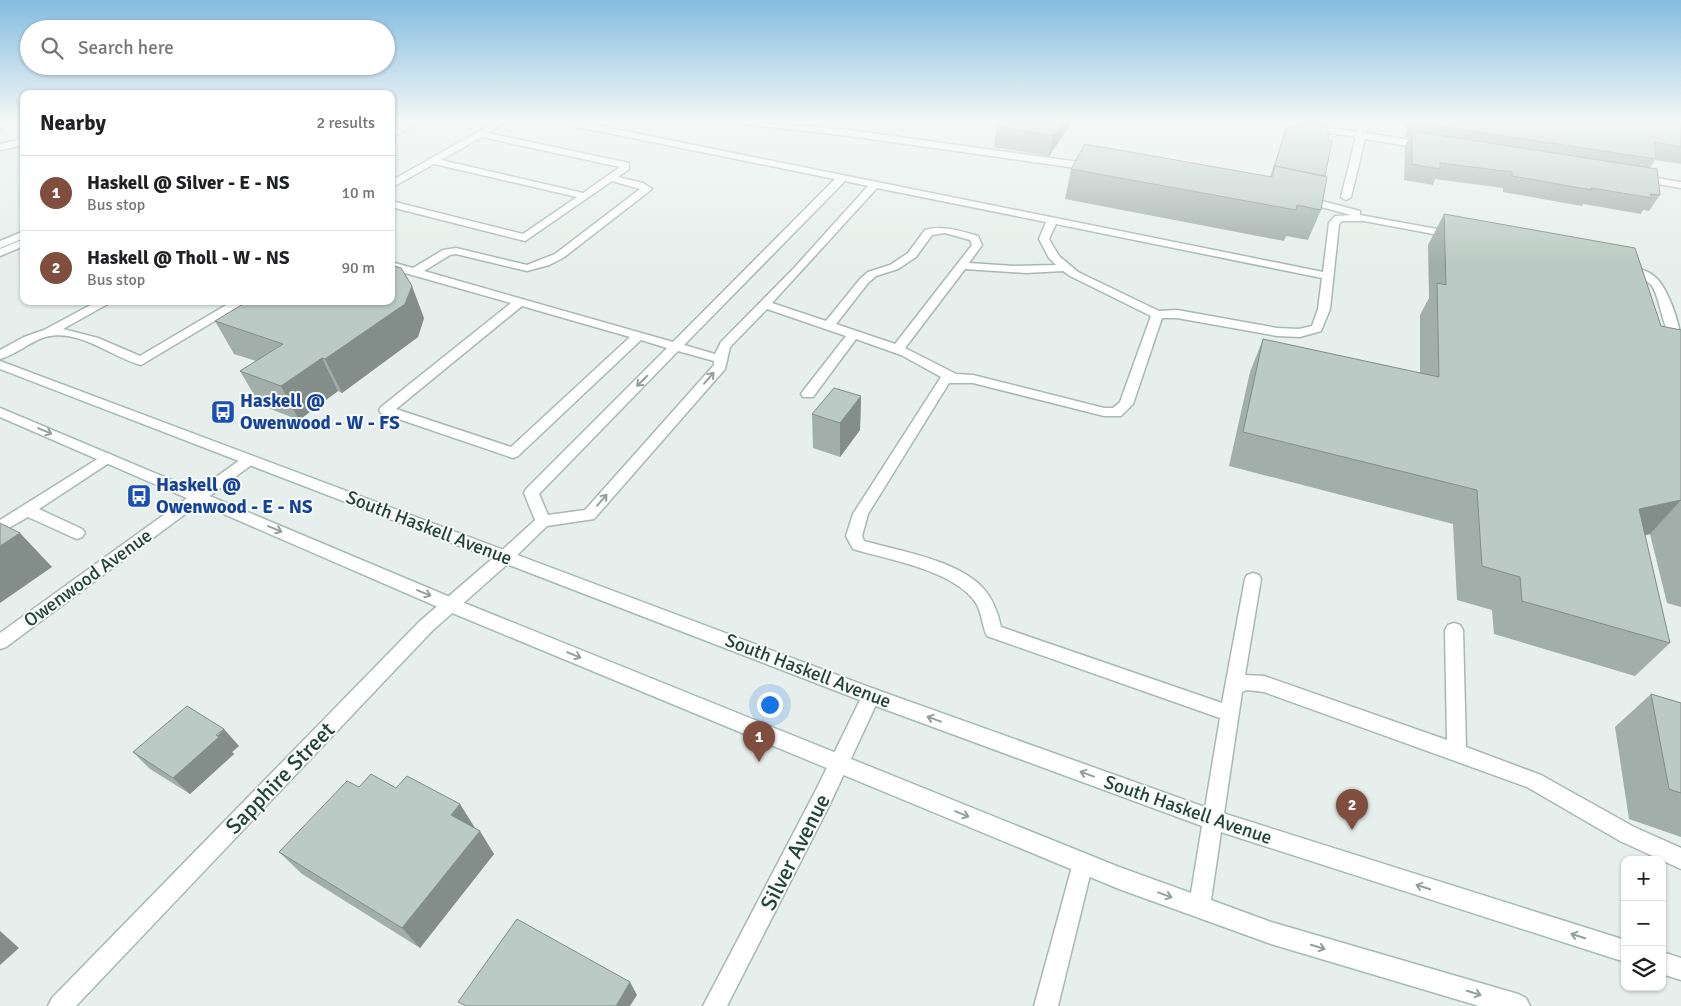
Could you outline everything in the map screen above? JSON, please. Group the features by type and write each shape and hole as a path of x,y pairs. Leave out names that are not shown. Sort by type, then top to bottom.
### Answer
{"main road":[{"path":"395,183 419,169"},
{"path":"468,169 585,196"},
{"path":"395,205 525,238 624,169"},
{"path":"799,169 1328,276"},
{"path":"1346,197 1353,169"},
{"path":"414,272 447,252 467,254 527,268 545,263 559,256 647,189 640,184 612,178"},
{"path":"843,178 531,493 543,522 588,515 720,366 720,359 725,345 875,184"},
{"path":"1633,178 1681,185"},
{"path":"1289,196 1394,224"},
{"path":"1052,220 1044,239 1054,258 1074,274 1157,316 1177,314 1277,332 1300,333 1318,328 1324,309 1334,223 1339,218 1364,218 1470,238"},
{"path":"829,326 864,281 872,274 894,267 912,255 929,232 945,230 974,238 977,245 898,349"},
{"path":"0,245 20,236"},
{"path":"0,253 20,244"},
{"path":"962,265 1015,271 1045,271 1065,267"},
{"path":"1612,265 1649,277 1658,286 1676,336 1681,340"},
{"path":"395,267 720,359"},
{"path":"520,302 386,410 513,453 639,336"},
{"path":"764,304 898,349 953,378"},
{"path":"0,354 99,305"},
{"path":"45,333 55,331 70,332 141,361 235,305"},
{"path":"1157,316 1126,404 1116,413 1104,412 973,379 953,378 944,380 862,514 854,536 860,545 940,570 971,586 986,604 993,631 1231,714"},
{"path":"808,394 854,334"},
{"name":"South Haskell Avenue","path":"0,365 871,696 1213,820 1621,950"},
{"path":"0,412 451,605 1083,863 1271,933 1518,1006"},
{"path":"0,527 107,458"},
{"name":"Owenwood Avenue","path":"0,642 249,460"},
{"path":"26,510 77,533"},
{"name":"Sapphire Street","path":"60,1006 426,626 543,522"},
{"path":"1199,907 1253,579"},
{"path":"1454,630 1457,752"},
{"path":"1234,687 1248,682 1264,684 1534,781 1620,830 1681,859"},
{"name":"Silver Avenue","path":"715,1006 823,798 871,696"},
{"path":"1046,1006 1083,863"},
{"path":"1666,964 1681,968"}],"building":[{"path":"1071,169 1226,169 1272,177 1274,169 1289,169 1327,177 1321,210 1297,205 1296,210"},
{"path":"1290,169 1326,169 1325,176"},
{"path":"1488,169 1657,169 1660,195 1650,194 1652,198 1591,188 1592,190 1512,176 1512,172"},
{"path":"1444,214 1635,248 1661,326 1681,330 1681,500 1639,509 1670,643 1522,601 1520,577 1482,566 1477,490 1243,432 1263,339 1439,377 1437,283 1446,285"},
{"path":"395,266 401,268 412,286 405,304 325,359 322,358 281,386 240,371 283,344 215,321 241,305 395,305"},
{"path":"834,388 861,396 840,423 812,414"},
{"path":"0,523 20,533 0,546"},
{"path":"1651,694 1681,703 1681,793 1669,789"},
{"path":"187,706 224,729 216,735 219,737 173,778 133,752"},
{"path":"371,774 396,788 407,776 460,804 451,815 480,831 402,928 279,852 347,781 359,787"},
{"path":"517,919 630,982 616,1006 466,1006 458,1002"}],"place":[{"name":"Haskell @ Owenwood - W - FS","path":"223,412"},
{"name":"Haskell @ Owenwood - E - NS","path":"139,496"},
{"name":"Haskell @ Silver - E - NS","path":"759,762"},
{"name":"Haskell @ Tholl - W - NS","path":"1352,830"}]}
